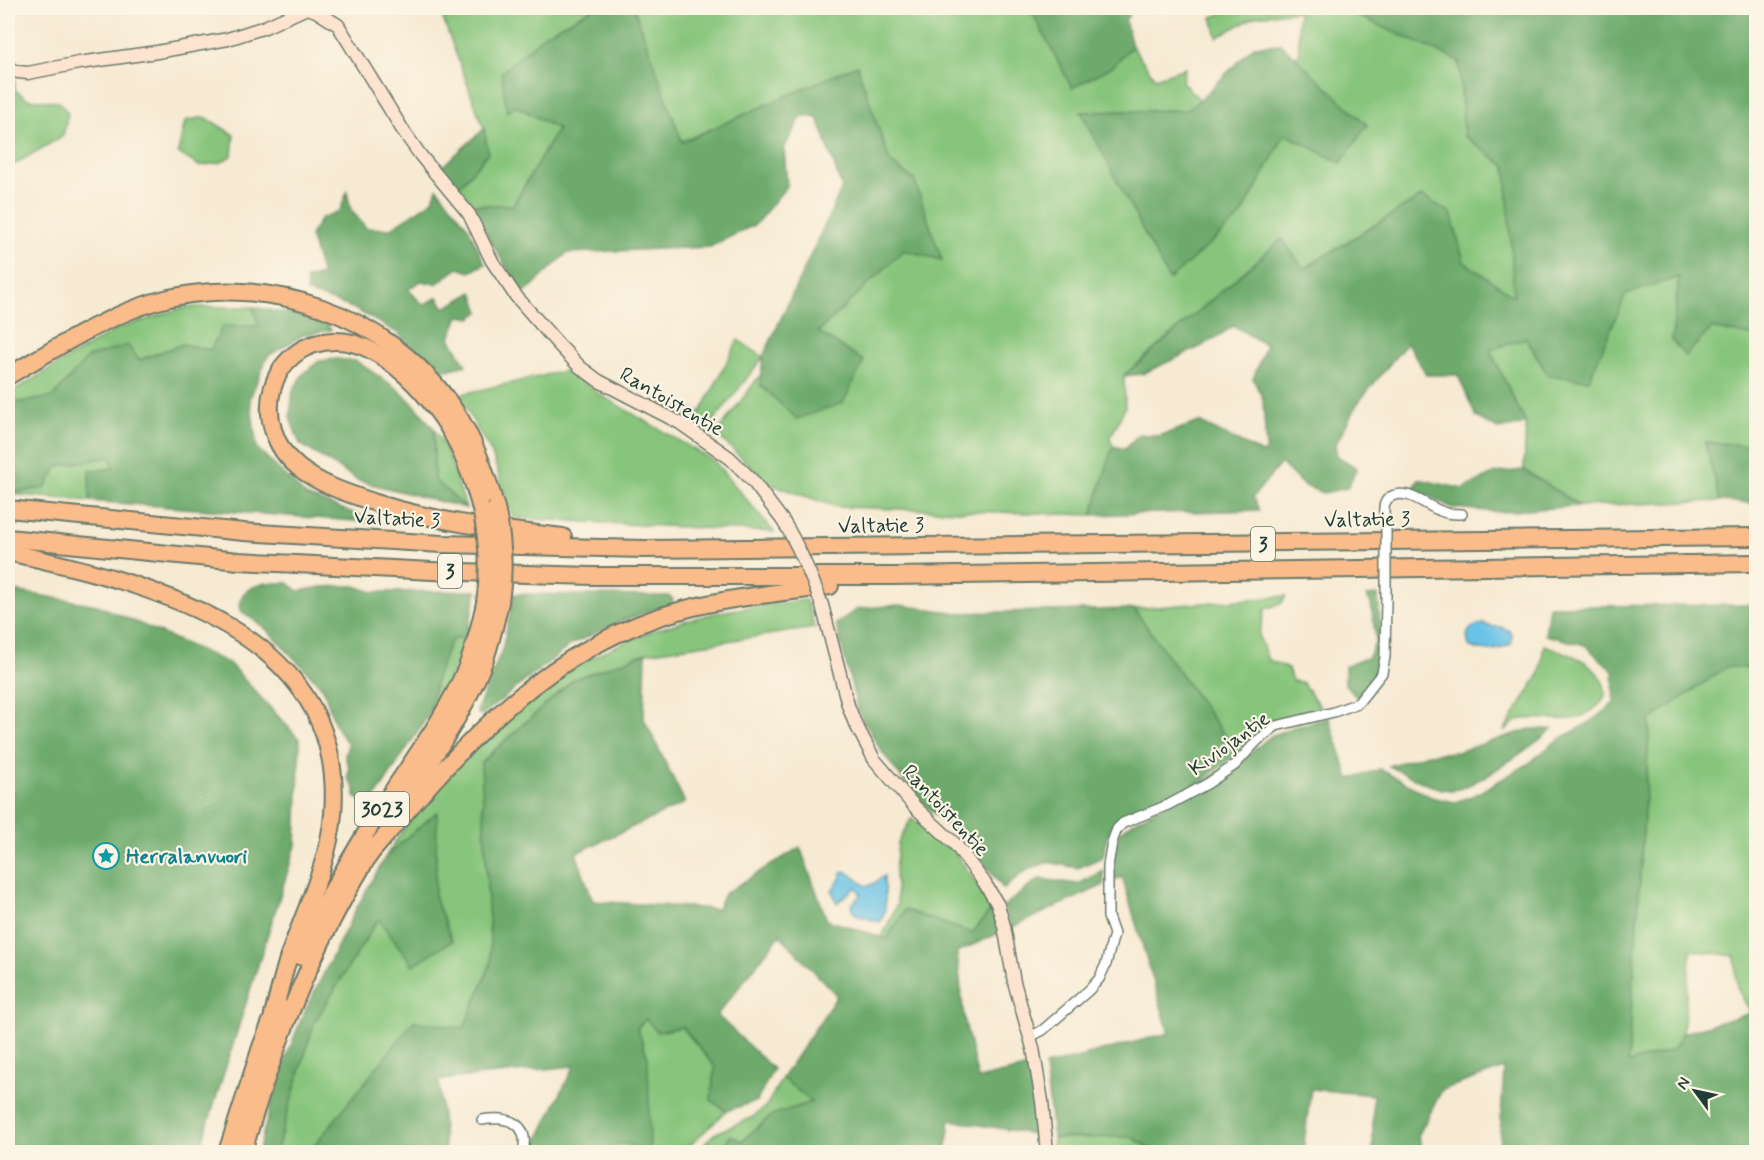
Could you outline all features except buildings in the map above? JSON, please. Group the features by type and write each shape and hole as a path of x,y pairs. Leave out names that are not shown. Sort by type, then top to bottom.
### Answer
{"highway":[{"path":"8,375 109,320 154,303 191,295 233,291 292,298 359,324 393,346 429,378 454,408 466,430 486,475 488,506"},
{"path":"492,602 503,586 503,539 488,506 474,483 455,439 418,389 382,356 349,342 327,342 301,351 280,371 272,388 269,416 274,435 282,450 291,460 322,482 358,497 432,518 513,532 644,549"},
{"name":"Valtatie 3","path":"8,508 244,532 442,543 644,549 1756,537"},
{"name":"3","path":"8,538 239,561 432,571 603,576 894,576 1756,564"},
{"path":"8,552 64,564 132,584 186,604 222,621 250,639 276,660 288,673 312,709 324,737 332,773 333,815 327,847 289,956 273,1014"},
{"path":"369,855 440,772 491,720 524,691 580,653 643,622 681,610 724,601 894,576"},
{"name":"3023","path":"243,1152 255,1108 290,1010 323,939 369,855 456,720 473,688 484,662 492,602"},
{"name":"3023","path":"227,1152 273,1014 326,901 459,685 492,602"}],"street":[{"name":"Rantoistentie","path":"8,68 28,73 228,39 266,27 307,8 338,25 404,132 469,214 492,261 515,295 558,344 580,367 599,381 680,423 730,458 752,480 783,521 808,566 822,605 848,705 874,759 915,807 955,844 984,882 998,905 1014,982 1030,1037 1042,1101 1047,1152"},
{"name":"Kiviojantie","path":"1030,1037 1044,1030 1089,990 1099,979 1106,964 1114,934 1108,917 1108,866 1117,829 1124,823 1168,806 1207,784 1235,765 1257,741 1276,726 1334,712 1358,703 1382,673 1385,657 1386,600 1386,523 1383,512 1390,497 1405,494 1446,513 1462,514"},
{"path":"482,1120 507,1119 516,1124 522,1130 525,1141 523,1152"}],"green space":[{"path":"439,8 594,8 545,34 507,112 516,106 558,129 513,205 469,205 455,191 488,153 484,129"},
{"path":"594,8 634,8 682,142 857,65 890,162 914,180 942,260 904,250 818,332 864,361 843,403 797,419 760,385 763,357 842,188 818,118 802,116 784,148 787,186 756,224 710,247 567,253 523,295 469,205 513,205 558,129 517,106 507,112 501,73 545,34"},
{"path":"634,8 1030,8 1072,88 1113,66 1132,46 1155,78 1185,68 1182,82 1200,100 1186,110 1081,112 1241,216 1285,134 1367,125 1294,57 1299,54 1298,11 1256,16 1217,37 1212,17 1237,8 1340,8 1459,61 1464,136 1506,166 1515,297 1464,262 1451,213 1422,196 1303,269 1282,239 1124,375 1125,407 1110,439 1113,446 1092,515 837,507 770,484 716,434 761,374 761,386 904,250 941,260 914,180 890,162 857,66 681,142"},
{"path":"1030,8 1134,8 1125,20 1132,46 1113,66 1072,88"},
{"path":"1340,8 1756,8 1756,337 1712,328 1685,356 1672,340 1679,277 1626,294 1589,380 1548,375 1526,338 1490,350 1526,424 1498,429 1476,417 1458,375 1427,375 1407,343 1357,404 1335,446 1337,456 1357,468 1347,488 1323,493 1303,485 1281,463 1253,497 1259,510 1092,515 1113,446 1125,449 1139,434 1159,436 1199,422 1262,453 1266,450 1263,399 1253,379 1266,345 1234,326 1202,346 1142,374 1124,376 1282,239 1304,269 1422,196 1451,213 1464,262 1514,296 1506,167 1464,136 1459,61"},
{"path":"1281,44 1367,125 1341,163 1285,134 1241,216 1169,280 1081,112 1186,110 1200,100 1254,46"},
{"path":"8,74 15,79 15,90 28,99 59,102 68,113 63,136 8,168"},
{"path":"205,117 234,135 232,155 222,162 199,166 178,153 185,121"},
{"path":"484,129 488,153 455,191 432,165 444,165"},
{"path":"437,188 468,227 485,264 470,272 458,268 436,284 421,281 408,289 423,305 438,297 445,308 473,292 480,312 471,318 459,316 450,338 466,365 440,372 396,332 353,308 307,292 306,279 322,275 310,236 321,218 340,211 347,192 351,210 366,228 390,229 433,200"},
{"path":"1679,277 1672,340 1685,355 1711,328 1756,337 1756,446 1705,442 1720,501 1580,506 1524,470 1526,424 1490,350 1526,338 1548,375 1589,380 1625,294"},
{"path":"185,307 253,307 259,326 211,350 183,344 139,360 88,357 53,397 8,404 8,394 117,329"},
{"path":"253,307 324,320 331,330 303,335 268,356 250,398 257,448 306,496 381,523 90,501 89,471 114,468 110,457 58,466 45,488 13,493 14,458 8,461 8,404 53,397 88,357 128,345 139,360 183,344 210,350 223,326 259,326"},
{"path":"738,340 763,357 707,430 655,400 701,412"},
{"path":"337,359 356,361 395,387 415,405 434,429 434,479 466,508 359,481 300,444 290,418 293,390 303,374 319,361"},
{"path":"568,370 602,396 714,461 774,532 513,518 492,454 458,395"},
{"path":"434,429 447,450 466,508 434,479"},
{"path":"1705,442 1756,446 1756,503 1720,501"},
{"path":"110,457 114,468 89,471 90,501 8,494 8,461 14,458 13,492 45,488 58,466"},
{"path":"1524,470 1580,506 1499,512 1453,508 1413,489 1419,479 1463,489 1495,473"},
{"path":"266,583 288,583 299,591 321,587 355,586 373,592 477,591 466,637 456,638 450,642 437,676 429,714 373,801 362,801 355,797 355,789 348,778 349,767 345,756 348,744 336,727 323,688 265,628 241,611 241,599 246,591"},
{"path":"8,590 97,605 229,663 300,740 296,845 199,1152 8,1152"},
{"path":"514,594 668,596 673,599 672,604 621,621 572,644 482,715 478,714 477,710 502,650"},
{"path":"1378,595 1382,650 1377,670 1357,698 1345,684 1345,666 1369,657 1376,641 1371,603 1366,596"},
{"path":"1286,596 1282,603 1265,609 1259,636 1268,660 1288,668 1292,681 1302,682 1323,711 1272,721 1238,754 1134,609"},
{"path":"806,600 815,628 646,653 574,679 481,762 491,963 464,1028 414,1021 314,1146 305,1152 276,1152 314,1023 378,919 452,941 435,898 437,812 386,856 424,804 488,733 512,711 557,678 631,640 711,614"},
{"path":"899,605 959,613 1134,609 1238,754 1184,792 1119,819 1107,837 1103,857 1078,868 1048,862 1025,871 1004,889 968,844 916,797 882,752 858,711 836,624 857,609"},
{"path":"1756,605 1756,668 1727,667 1650,720 1628,1063 1673,1050 1683,1033 1751,1013 1756,1038 1753,1053 1756,1054 1756,1152 1501,1152 1499,1150 1504,1068 1442,1090 1418,1136 1424,1152 1373,1152 1373,1095 1311,1089 1303,1151 1300,1152 1156,1152 1132,1137 1053,1138 1045,1066 1169,1033 1122,877 1111,882 1113,856 1119,833 1130,824 1248,755 1271,736 1329,718 1349,779 1380,769 1431,797 1455,802 1475,795 1528,764 1556,741 1589,723 1614,703 1613,671 1585,645 1545,635 1549,606"},
{"path":"466,637 450,677 429,714 437,674 444,654 453,640"},
{"path":"1544,645 1589,664 1601,679 1605,689 1603,699 1594,709 1576,718 1519,720 1504,731 1540,673"},
{"path":"646,653 644,719 685,803 576,853 593,901 717,909 724,894 800,847 827,920 887,939 905,910 972,933 992,909 999,933 957,952 964,1018 978,1079 1029,1067 1039,1135 950,1120 946,1152 724,1152 730,1135 742,1141 772,1115 812,1102 782,1078 837,996 780,935 717,1015 773,1069 757,1101 726,1111 711,1100 715,1067 683,1027 657,1032 646,1019 637,1028 648,1058 650,1147 642,1152 631,1145 618,1143 613,1152 532,1152 574,1066 439,1080 445,1152 305,1152 314,1146 414,1021 464,1028 491,963 481,763 574,679"},
{"path":"1727,667 1756,668 1756,1038 1751,1013 1737,988 1735,956 1691,950 1683,1033 1673,1050 1628,1063 1650,720"},
{"path":"1530,729 1552,729 1502,766 1459,789 1434,787 1389,766 1428,754 1457,752"},
{"path":"437,812 435,898 452,941 413,965 378,919 314,1023 276,1152 258,1152 278,1078 302,1017 357,907 386,856"},
{"path":"911,819 929,827 947,843 992,909 972,933 905,910 887,939 882,937 897,904 895,872 898,843"},
{"path":"1104,871 1104,885 1010,928 1004,906 1039,879 1078,884"},
{"path":"646,1019 657,1032 682,1027 715,1067 711,1100 726,1111 683,1152 642,1152 648,1058 637,1028"},
{"path":"782,1078 813,1102 772,1115 741,1141 730,1135 724,1152 696,1152 714,1134 753,1117 767,1105"},
{"path":"1132,1137 1156,1152 1052,1152 1053,1138"},
{"path":"618,1142 631,1145 642,1152 613,1152"}],"water":[{"path":"1484,624 1508,630 1512,635 1511,644 1490,650 1479,650 1469,646 1467,637 1469,630"},
{"path":"846,871 866,886 884,876 885,905 880,922 857,915 852,910 852,905 861,894 856,887 837,903 832,890 842,872"}],"place":[{"name":"Herralanvuori","path":"106,856"}]}
